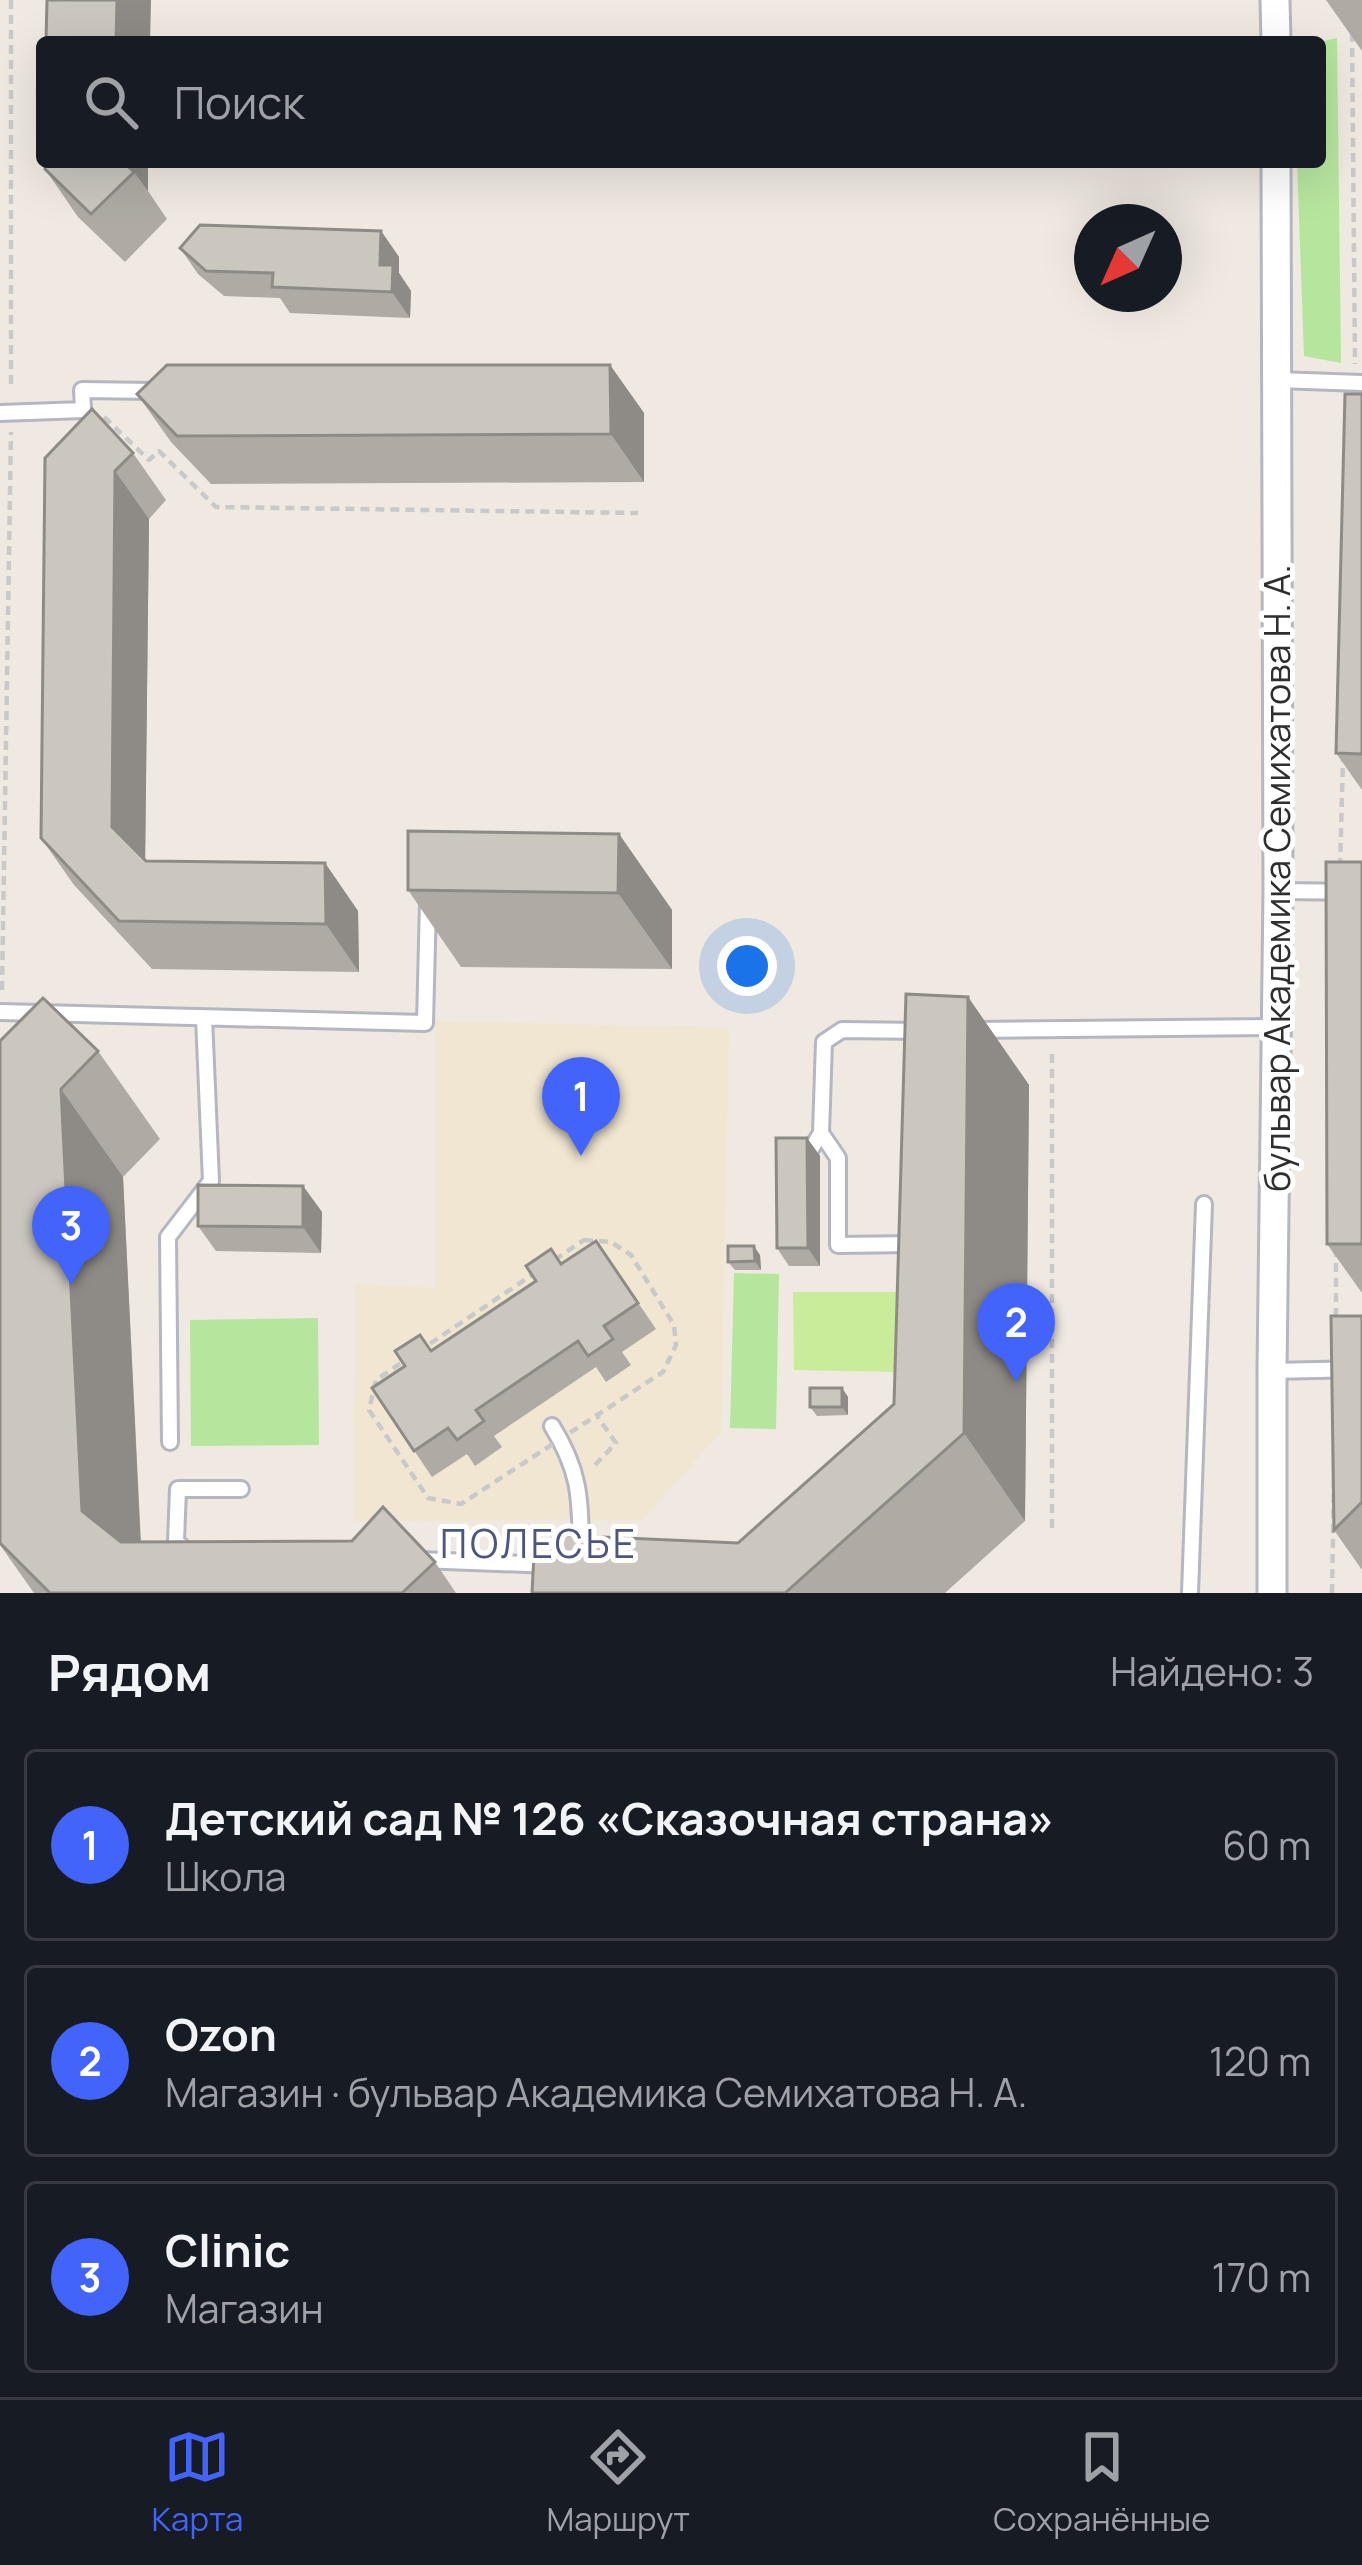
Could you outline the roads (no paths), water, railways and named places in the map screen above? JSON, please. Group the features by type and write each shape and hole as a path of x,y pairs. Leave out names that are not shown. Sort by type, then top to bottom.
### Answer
{"street":[{"path":"1275,0 1276,36"},
{"name":"бульвар Академика Семихатова Н. А.","path":"1272,1593 1279,891 1276,168"}],"lane":[{"path":"1277,380 1359,383"},
{"path":"6,413 83,410 82,390 176,392"},
{"path":"1,1012 425,1023 428,889"},
{"path":"1279,891 1362,892"},
{"path":"170,1442 168,1237 211,1181 204,1018"},
{"path":"965,1030 1277,1027"},
{"path":"806,1157 820,1133 824,1042 842,1030 944,1030"},
{"path":"922,1031 922,1055"},
{"path":"820,1133 838,1158 838,1244 920,1244"},
{"path":"1190,1593 1204,1204"},
{"path":"920,1221 920,1266"},
{"path":"1272,1371 1362,1369"},
{"path":"556,1433 569,1455 580,1491 581,1566"},
{"path":"199,1564 176,1541 178,1490 241,1489"},
{"path":"406,1560 560,1565"}],"place":[{"name":"Детский сад № 126 «Сказочная страна»","path":"581,1156"},
{"name":"Clinic","path":"71,1285"},
{"name":"Ozon","path":"1016,1382"}],"district":[{"name":"ПОЛЕСЬЕ","path":"539,1543"}]}
